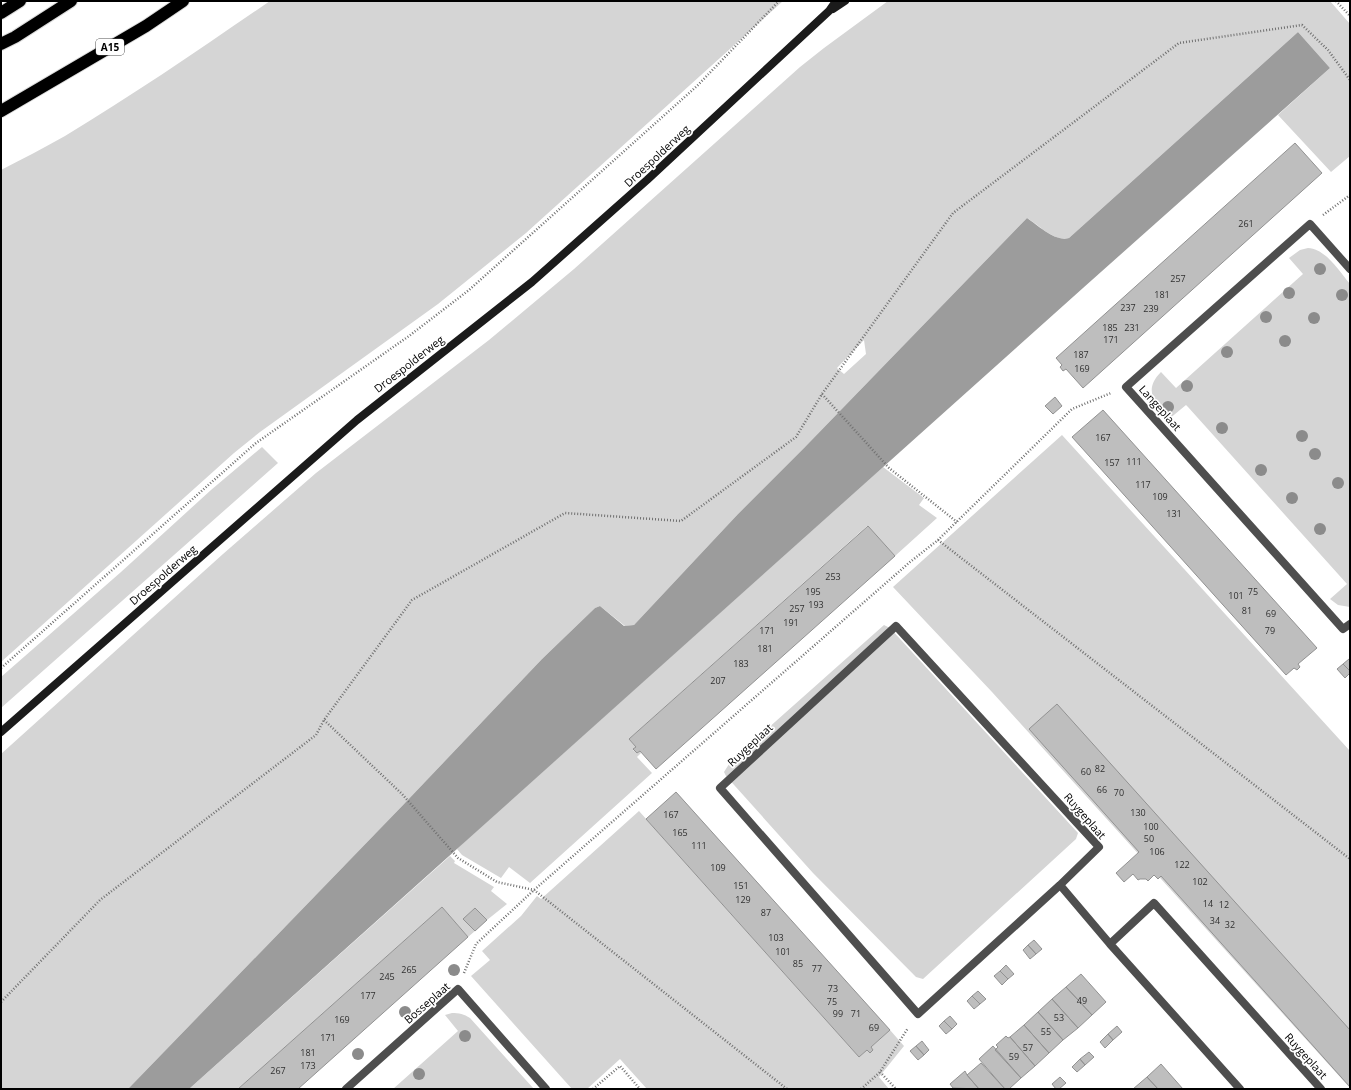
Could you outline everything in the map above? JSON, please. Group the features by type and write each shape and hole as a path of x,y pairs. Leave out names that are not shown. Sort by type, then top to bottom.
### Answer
{"highway":[{"path":"1,13 20,1"},
{"path":"1,44 15,37 71,1"},
{"name":"A15","path":"1,107 36,90 146,26 183,1"},
{"path":"1,111 36,90"}],"main road":[{"name":"Droespolderweg","path":"829,11 836,1"},
{"name":"Droespolderweg","path":"1,732 357,420 532,282 647,180 829,11 845,1"}],"street":[{"path":"1310,224 1350,269"},
{"name":"Langeplaat","path":"1310,224 1126,387 1343,630 1350,624"},
{"name":"Ruygeplaat","path":"896,626 1099,847 1060,885 918,1014 720,788 896,626"},
{"path":"1060,885 1110,944 1240,1089"},
{"name":"Ruygeplaat","path":"1110,944 1154,903 1321,1089"},
{"name":"Bosseplaat","path":"346,1089 458,989 546,1089"}],"path":[{"name":"Droespolderweg","path":"1,668 256,443 409,336 469,290 698,85 779,1"},
{"path":"1336,1 1350,16"},
{"path":"1,1002 100,900 316,735 324,720 412,600 565,513 681,521 796,437 822,394 953,213 1179,43 1302,25 1328,50 1350,80"},
{"path":"1310,224 1350,195"},
{"path":"458,989 476,944 534,890 938,540 1072,409 1126,387"},
{"path":"822,394 889,468 957,522"},
{"path":"938,540 1350,859"},
{"path":"324,720 402,794 458,858 497,882 534,890 787,1089"},
{"path":"861,1089 880,1072 918,1014"},
{"path":"593,1089 620,1066 640,1089"},
{"path":"880,1072 896,1089"}],"shaded area":[{"path":"270,1 783,1 526,233 438,304 260,432 234,453 1,662 1,170 57,140 117,104"},
{"path":"888,1 1330,1 1350,24 1350,156 1331,172 1278,115 1330,68 1298,32 1069,238 1058,238 1027,218 738,514 634,625 625,626 600,606 595,608 542,659 128,1089 1,1089 1,754 223,554 316,473 489,340 574,269 800,67","holes":["864,340 866,354 844,374 837,368"]},
{"path":"1298,32 1330,68 189,1089 128,1089 542,659 595,608 600,606 624,626 634,625 738,514 1027,218 1053,236 1064,239 1069,238"},
{"path":"1308,248 1315,249 1326,256 1350,284 1350,607 1338,605 1330,599 1347,584 1188,407 1186,405 1169,419 1156,403 1152,391 1152,385 1161,372 1176,388 1303,274 1289,258 1300,250"},
{"path":"1062,435 1350,751 1350,1088 992,692 893,587"},
{"path":"262,447 278,463 1,708 1,677 121,572 211,490"},
{"path":"883,467 924,498 919,505 937,518 895,556 867,526 629,739 636,747 633,750 637,753 640,751 641,753 637,757 652,773 530,883 509,867 501,878 462,855 457,849 464,842"},
{"path":"884,625 890,628 1078,833 1076,839 923,979 916,977 813,873 724,772 731,761"},
{"path":"639,811 859,1057 867,1050 870,1053 873,1050 871,1047 890,1030 904,1046 879,1077 889,1089 647,1089 620,1059 587,1089 572,1089 471,976 490,960 482,951 521,916 537,896 541,899"},
{"path":"450,856 455,861 454,863 494,887 491,891 507,904 487,920 475,908 463,919 475,931 468,937 442,907 238,1089 189,1089"},
{"path":"452,1013 461,1014 470,1018 534,1089 393,1089 458,1031 445,1015"}],"building":[{"path":"1295,143 1322,173 1083,388 1066,369 1063,371 1060,367 1062,365 1056,358"},
{"path":"1055,397 1062,406 1053,414 1045,406"},
{"path":"1103,410 1317,648 1298,664 1300,667 1297,670 1294,668 1286,675 1072,437"},
{"path":"868,526 895,556 656,769 640,751 637,753 633,749 636,747 629,739"},
{"path":"1349,659 1350,660 1350,671 1343,664"},
{"path":"1343,664 1350,671 1345,678 1337,669"},
{"path":"1057,704 1350,1030 1350,1087 1161,876 1158,879 1154,875 1148,881 1146,879 1138,880 1133,874 1124,882 1116,873 1139,852 1029,729"},
{"path":"676,792 890,1030 871,1047 873,1050 870,1053 867,1050 859,1057 646,819"},
{"path":"442,907 468,937 298,1089 238,1089"},
{"path":"475,908 487,920 475,931 463,919"},
{"path":"1034,940 1042,949 1036,954 1028,945"},
{"path":"1028,945 1036,954 1030,959 1023,950"},
{"path":"1006,965 1014,974 1008,979 1000,971"},
{"path":"1000,971 1008,979 1002,985 994,976"},
{"path":"1081,974 1106,1002 1092,1015 1066,987"},
{"path":"1066,987 1092,1015 1078,1028 1052,999"},
{"path":"978,991 986,999 980,1004 972,996"},
{"path":"972,996 980,1004 974,1009 967,1001"},
{"path":"1052,999 1078,1028 1063,1040 1038,1012"},
{"path":"1038,1012 1063,1040 1049,1053 1024,1025"},
{"path":"950,1016 957,1024 952,1029 944,1021"},
{"path":"944,1021 952,1029 946,1034 939,1026"},
{"path":"1024,1025 1049,1053 1035,1066 1010,1037"},
{"path":"1117,1026 1122,1032 1113,1040 1108,1034"},
{"path":"1108,1034 1113,1040 1105,1048 1100,1042"},
{"path":"1006,1036 1008,1038 1010,1037 1035,1066 1021,1078 995,1050 998,1047 996,1045"},
{"path":"922,1041 929,1050 924,1055 916,1046"},
{"path":"916,1046 924,1055 918,1060 910,1051"},
{"path":"993,1046 1021,1078 1009,1089 1005,1089 979,1059"},
{"path":"1089,1052 1094,1057 1085,1065 1080,1059"},
{"path":"1080,1059 1085,1065 1077,1072 1072,1067"},
{"path":"981,1063 1005,1089 979,1089 967,1075"},
{"path":"1161,1064 1183,1089 1158,1089 1147,1077"},
{"path":"965,1071 979,1089 953,1088 950,1084"},
{"path":"1060,1077 1066,1083 1059,1089 1056,1089 1052,1084"},
{"path":"1147,1077 1158,1089 1133,1089"}]}
